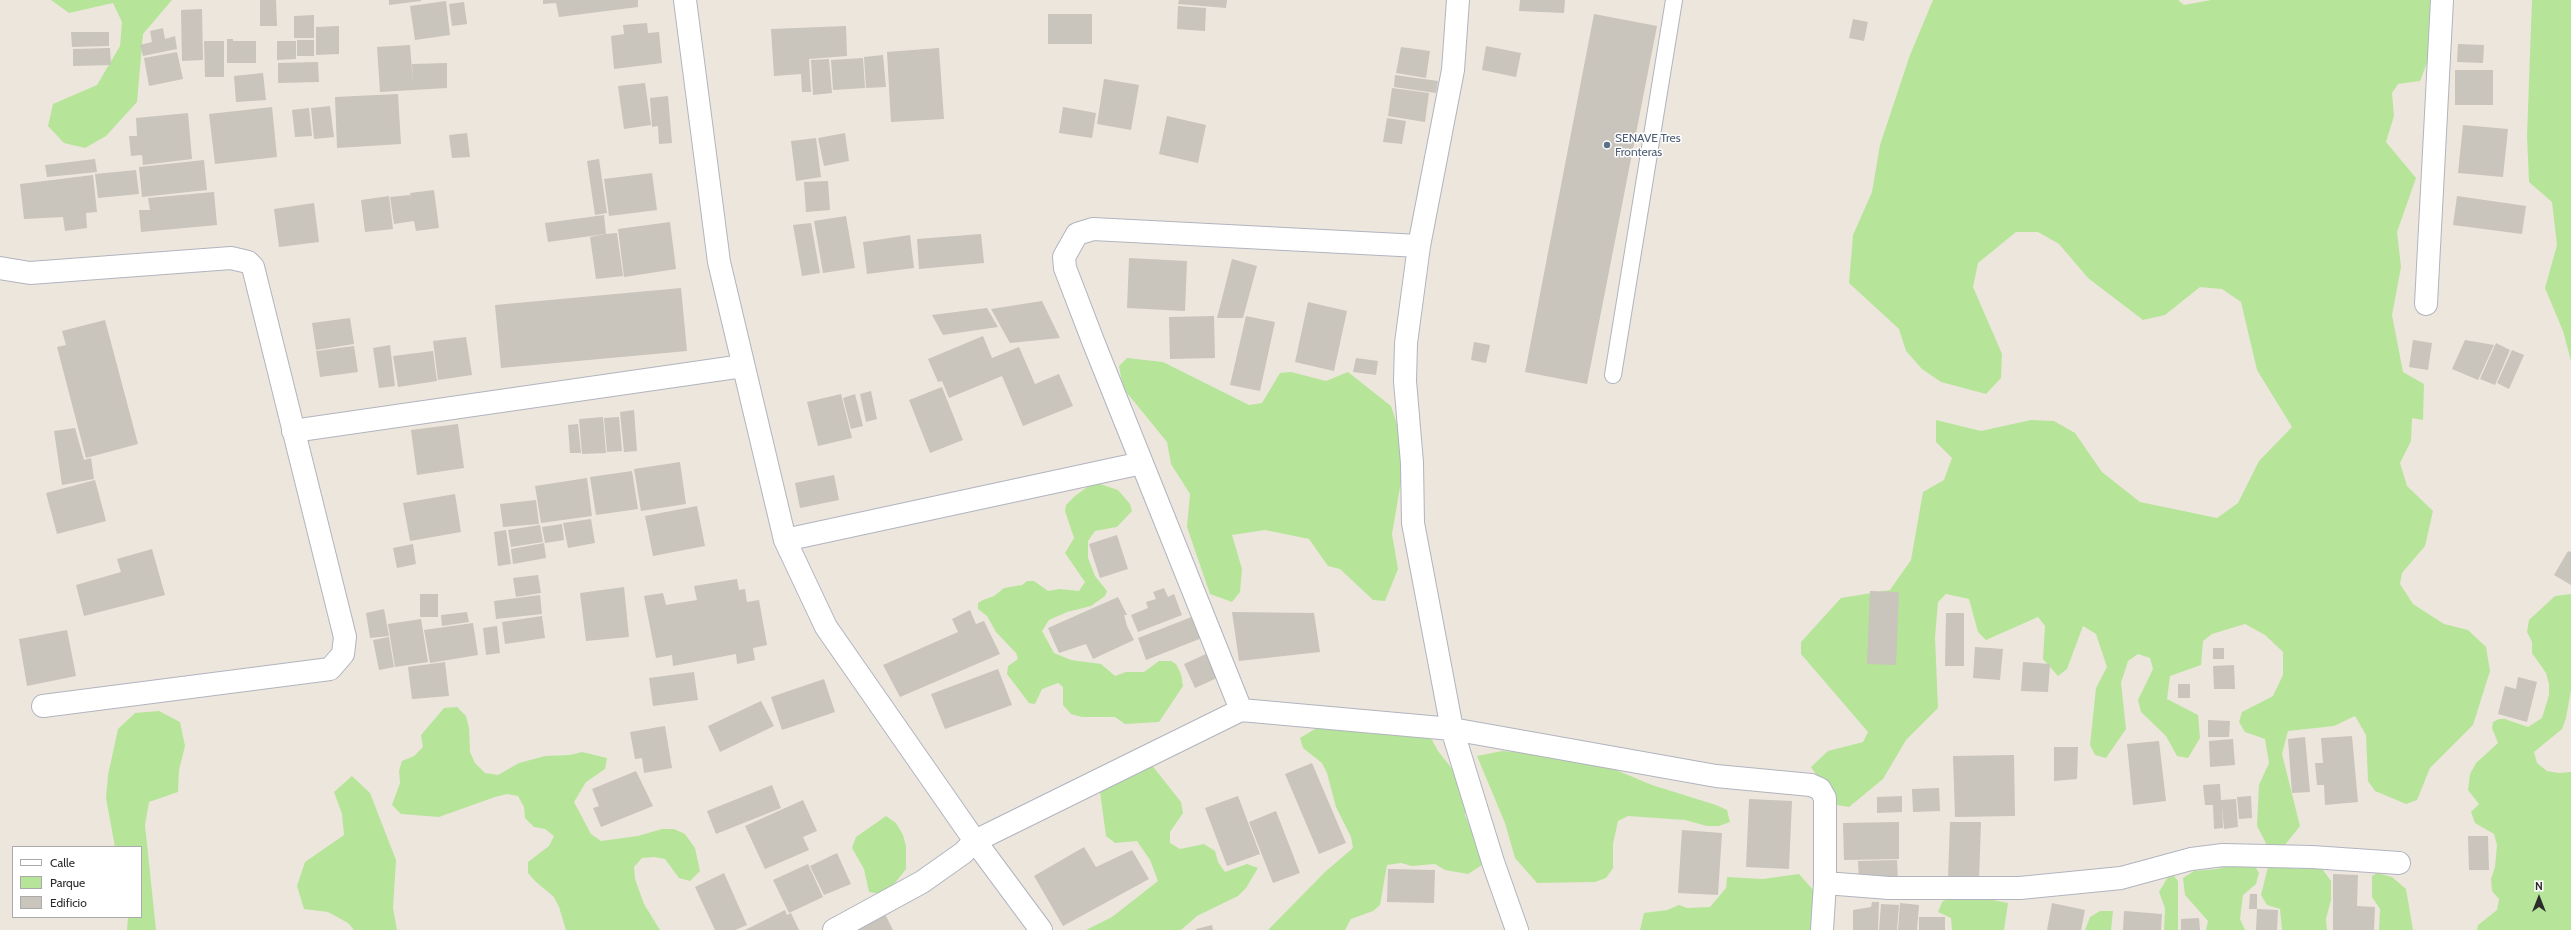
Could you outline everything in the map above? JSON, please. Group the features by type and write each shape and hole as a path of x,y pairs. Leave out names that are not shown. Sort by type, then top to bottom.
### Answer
{"street":[{"path":"685,0 719,262 785,540 826,627 975,841 1041,930"},
{"path":"1458,0 1453,70 1419,246 1406,343 1405,381 1412,463 1413,523 1452,729 1493,862 1517,930"},
{"path":"2426,304 2442,0"},
{"path":"1241,710 1065,268 1064,257 1077,234 1093,229 1419,246"},
{"path":"0,268 30,273 231,258 248,262 253,267 345,637 343,654 330,669 43,706"},
{"path":"293,431 743,366"},
{"path":"785,540 1142,463"},
{"path":"834,930 922,882 963,853 975,841 1241,710 1452,729 1716,776 1811,784 1820,789 1825,798 1825,883 1822,930"},
{"path":"1825,883 1889,888 2020,888 2121,878 2191,859 2222,855 2343,858 2399,863"}],"lane":[{"path":"1613,375 1674,0"}],"green space":[{"path":"51,0 172,0 143,34 137,102 106,136 85,148 64,143 48,126 53,104 97,85 120,46 122,22 113,3 69,13"},
{"path":"1933,0 2178,0 2184,5 2211,0 2432,0 2428,60 2420,81 2398,84 2392,93 2394,116 2386,142 2416,178 2397,232 2401,267 2392,315 2403,372 2424,384 2423,420 2412,418 2411,441 2400,463 2407,486 2433,511 2425,546 2402,573 2400,584 2413,604 2444,624 2468,630 2486,647 2490,671 2473,725 2430,768 2417,800 2406,804 2375,791 2368,781 2366,735 2355,716 2334,726 2288,731 2282,754 2300,826 2285,845 2270,851 2257,826 2259,785 2269,763 2265,739 2245,732 2239,722 2242,712 2273,696 2283,675 2283,652 2265,635 2245,624 2212,634 2203,641 2201,665 2170,676 2167,699 2198,715 2200,738 2188,758 2177,756 2166,736 2141,712 2138,700 2153,669 2150,658 2138,654 2128,661 2121,683 2126,729 2106,758 2095,755 2090,745 2096,688 2107,667 2096,634 2083,626 2067,669 2058,676 2043,659 2045,626 2038,617 1986,640 1978,632 1969,599 1946,594 1938,602 1935,637 1938,708 1906,740 1883,779 1849,807 1837,805 1811,767 1828,751 1863,742 1868,732 1801,654 1801,642 1841,598 1890,590 1911,560 1923,492 1944,480 1952,458 1936,442 1936,420 1981,431 2031,420 2054,421 2075,433 2102,472 2140,502 2217,518 2238,503 2259,461 2292,427 2257,370 2241,302 2222,289 2200,287 2165,315 2143,320 2088,278 2059,244 2038,232 2016,232 1978,263 1973,287 2002,354 2001,378 1986,394 1941,382 1922,369 1906,351 1899,329 1849,283 1853,235 1872,192 1880,145 1910,55"},
{"path":"2532,0 2571,0 2571,361 2563,331 2545,288 2557,245 2552,202 2529,182 2527,136"},
{"path":"1127,358 1163,362 1249,405 1262,403 1280,373 1291,372 1326,381 1348,372 1391,406 1406,452 1392,534 1398,569 1385,601 1373,600 1340,569 1328,566 1309,539 1265,530 1232,535 1242,569 1240,592 1232,602 1210,594 1187,527 1190,494 1171,464 1167,442 1123,388 1119,366"},
{"path":"1094,482 1118,490 1130,504 1132,511 1117,527 1095,531 1088,541 1088,558 1095,576 1107,591 1105,596 1091,606 1067,612 1049,620 1042,631 1054,653 1071,660 1101,664 1115,676 1126,672 1144,672 1159,661 1171,661 1176,664 1181,674 1183,686 1159,722 1125,724 1115,717 1082,717 1071,714 1063,705 1063,687 1058,683 1042,689 1035,704 1029,703 1007,674 1008,666 1018,659 1016,653 996,632 987,616 978,609 978,603 994,596 1004,588 1022,585 1027,581 1034,581 1048,591 1060,589 1079,591 1085,582 1065,553 1074,538 1065,511 1066,505 1075,496"},
{"path":"2571,594 2571,690 2566,718 2562,729 2534,752 2537,763 2547,771 2559,773 2571,772 2571,930 2477,930 2478,925 2497,910 2499,899 2492,891 2491,879 2495,867 2497,845 2494,834 2475,823 2471,812 2479,804 2468,790 2470,774 2476,763 2498,743 2492,728 2493,722 2499,719 2505,719 2528,727 2542,718 2549,695 2549,684 2546,673 2532,653 2532,642 2527,632 2529,620 2555,596"},
{"path":"457,707 466,716 469,728 470,752 475,763 485,773 498,775 519,763 545,756 570,755 582,752 607,758 605,769 586,782 574,802 591,834 601,841 638,836 662,829 674,829 685,834 695,848 700,871 690,881 679,878 665,859 654,857 642,858 634,867 635,879 644,904 660,930 566,930 559,907 554,897 528,873 528,862 549,846 554,836 545,829 534,827 525,818 524,807 518,796 507,794 495,797 439,817 401,814 392,805 400,783 399,771 402,761 414,756 423,747 421,735 444,708"},
{"path":"159,711 180,722 185,746 179,770 178,792 149,802 145,825 156,930 127,930 128,918 142,918 142,846 115,846 106,798 108,775 118,729 135,713"},
{"path":"1320,726 1346,726 1371,734 1416,733 1427,736 1432,740 1438,751 1453,770 1465,797 1465,815 1475,838 1482,865 1468,874 1445,870 1435,864 1412,866 1401,863 1387,865 1380,905 1373,911 1351,919 1345,930 1268,930 1325,872 1353,848 1351,837 1336,807 1327,773 1322,763 1303,748 1300,738"},
{"path":"1502,751 1552,755 1616,770 1652,785 1716,805 1727,810 1730,822 1719,826 1707,826 1685,820 1628,816 1618,821 1613,844 1613,868 1606,878 1595,882 1537,883 1515,858 1505,823 1477,756"},
{"path":"1151,764 1181,802 1183,813 1170,832 1170,843 1180,849 1204,844 1215,851 1218,862 1225,872 1247,864 1258,868 1246,888 1238,896 1197,916 1181,930 1086,930 1112,917 1158,881 1150,860 1137,841 1115,843 1106,836 1100,792"},
{"path":"352,776 370,793 396,860 393,908 397,930 354,930 348,923 328,912 304,909 297,886 305,862 344,835 342,814 334,792"},
{"path":"886,816 896,823 903,835 906,846 906,869 891,888 881,894 869,892 864,869 852,848 856,837"},
{"path":"2278,861 2295,869 2320,866 2331,881 2331,900 2326,919 2327,930 2282,930 2280,909 2267,905 2261,895 2268,867"},
{"path":"2241,862 2253,863 2259,873 2256,884 2243,895 2240,919 2245,930 2206,930 2208,921 2185,895 2183,878 2194,871 2217,869"},
{"path":"2377,873 2392,877 2406,889 2413,930 2379,930 2380,909 2372,897 2372,876"},
{"path":"1799,874 1815,892 1814,930 1640,930 1644,913 1667,910 1679,905 1687,908 1710,907 1726,888 1727,877 1763,879"},
{"path":"2174,876 2178,881 2178,930 2164,930 2165,908 2159,892 2168,877"},
{"path":"1957,893 2008,903 2004,930 1952,930 1951,918 1938,912 1942,902"},
{"path":"2100,911 2113,911 2111,930 2085,930 2090,917"}],"building":[{"path":"260,0 276,0 277,26 260,26"},
{"path":"389,0 421,0 421,1 389,5"},
{"path":"543,0 638,0 638,7 559,17 556,3 543,4"},
{"path":"1179,0 1227,0 1226,8 1178,4"},
{"path":"1520,0 1565,0 1564,13 1519,11"},
{"path":"446,1 450,35 415,40 410,6"},
{"path":"464,2 467,24 452,26 449,4"},
{"path":"1178,6 1206,8 1205,31 1177,29"},
{"path":"202,9 203,60 182,61 181,10"},
{"path":"1048,14 1092,14 1092,44 1048,44"},
{"path":"1594,14 1657,26 1587,384 1525,372"},
{"path":"314,15 314,38 294,38 294,16"},
{"path":"1853,19 1868,22 1864,41 1849,38"},
{"path":"647,23 648,33 659,32 662,63 614,69 611,36 624,34 623,25"},
{"path":"339,26 339,54 316,55 316,27"},
{"path":"846,26 847,56 809,59 811,92 802,92 801,74 774,76 771,29"},
{"path":"163,28 165,39 175,36 177,49 143,56 140,45 152,42 150,31"},
{"path":"71,32 109,32 109,46 72,47"},
{"path":"227,39 233,39 233,41 256,41 256,63 227,63"},
{"path":"297,40 314,40 314,56 297,56"},
{"path":"204,41 224,41 224,77 205,77"},
{"path":"277,41 296,41 296,59 277,60"},
{"path":"2458,44 2484,45 2483,63 2457,62"},
{"path":"410,45 413,83 412,64 447,63 447,88 380,92 377,47"},
{"path":"1486,46 1521,53 1516,77 1482,70"},
{"path":"1401,47 1430,51 1426,78 1396,73"},
{"path":"110,48 111,65 73,66 73,49"},
{"path":"939,48 944,119 891,122 887,52"},
{"path":"177,52 183,79 149,86 144,58"},
{"path":"883,55 886,87 866,88 864,57"},
{"path":"863,58 865,88 833,90 831,60"},
{"path":"829,59 832,93 813,95 811,60"},
{"path":"318,62 319,82 278,83 278,63"},
{"path":"2455,70 2493,70 2493,105 2455,105"},
{"path":"263,73 266,100 236,102 234,76"},
{"path":"1395,75 1438,81 1436,93 1394,87"},
{"path":"1104,79 1139,85 1131,130 1097,124"},
{"path":"645,83 651,125 624,129 618,86"},
{"path":"1392,88 1429,93 1425,122 1388,116"},
{"path":"398,94 401,144 337,148 335,97"},
{"path":"668,96 672,143 659,144 658,126 652,127 650,98"},
{"path":"330,106 334,137 314,139 311,108"},
{"path":"272,107 277,157 215,164 209,114"},
{"path":"1063,107 1096,113 1092,138 1059,133"},
{"path":"309,108 312,136 295,137 292,110"},
{"path":"188,113 192,159 143,165 142,155 131,156 129,136 137,136 136,118"},
{"path":"1167,116 1206,125 1198,163 1159,154"},
{"path":"1387,118 1406,121 1402,144 1383,142"},
{"path":"2463,125 2508,129 2503,177 2458,173"},
{"path":"467,133 470,157 452,158 449,135"},
{"path":"845,133 849,161 824,166 818,138"},
{"path":"816,138 821,177 796,181 791,141"},
{"path":"95,159 97,172 47,177 45,165"},
{"path":"599,159 607,213 595,215 587,161"},
{"path":"204,160 207,190 142,197 139,167"},
{"path":"136,170 139,194 98,198 95,174"},
{"path":"652,173 657,210 609,216 604,179"},
{"path":"93,175 97,212 86,213 87,228 65,231 63,217 24,219 20,184"},
{"path":"828,181 830,210 806,212 804,182"},
{"path":"434,190 439,228 416,231 414,221 394,224 390,197 410,195 411,200 410,193"},
{"path":"214,192 217,225 141,232 139,210 150,210 148,198"},
{"path":"389,196 393,229 365,232 361,200"},
{"path":"2457,196 2526,206 2522,234 2453,225"},
{"path":"314,203 319,242 279,247 274,209"},
{"path":"604,215 606,234 617,233 623,276 596,279 590,237 605,234 548,242 545,223"},
{"path":"846,216 855,268 823,273 814,221"},
{"path":"670,222 676,269 624,277 618,229"},
{"path":"811,223 820,273 802,276 793,225"},
{"path":"981,234 984,263 919,269 917,239"},
{"path":"910,235 914,268 867,274 863,242"},
{"path":"1129,258 1187,261 1185,311 1127,308"},
{"path":"1232,259 1257,266 1243,318 1217,318"},
{"path":"681,288 687,351 501,368 495,305"},
{"path":"1042,301 1060,338 1010,343 991,309"},
{"path":"1308,302 1347,311 1334,371 1295,362"},
{"path":"987,308 998,327 943,335 932,315"},
{"path":"1214,316 1215,358 1170,359 1169,317"},
{"path":"1246,316 1275,322 1260,391 1230,385"},
{"path":"350,318 354,344 316,350 312,323"},
{"path":"105,320 138,444 86,458 57,347 66,345 62,331"},
{"path":"983,336 992,358 1019,347 1035,384 1059,374 1073,406 1023,426 1002,376 949,398 942,381 938,382 928,359"},
{"path":"466,337 472,375 438,380 433,341"},
{"path":"2413,340 2432,343 2428,370 2409,367"},
{"path":"2465,340 2494,345 2478,380 2452,369"},
{"path":"1474,342 1490,345 1486,363 1471,360"},
{"path":"2496,343 2510,350 2495,385 2480,379"},
{"path":"390,345 395,386 379,388 373,348"},
{"path":"354,346 358,372 320,377 316,351"},
{"path":"2512,350 2524,355 2509,389 2497,383"},
{"path":"433,351 437,381 398,387 393,356"},
{"path":"1356,358 1378,361 1376,375 1353,372"},
{"path":"942,387 963,440 930,453 909,400"},
{"path":"871,391 877,419 866,422 860,394"},
{"path":"841,394 852,438 818,446 807,402"},
{"path":"855,394 863,426 851,429 843,398"},
{"path":"634,410 637,451 624,452 620,412"},
{"path":"603,417 606,453 582,454 579,419"},
{"path":"619,417 622,451 607,452 604,418"},
{"path":"458,424 464,468 417,475 411,430"},
{"path":"578,424 581,453 570,453 568,425"},
{"path":"75,428 84,460 91,458 94,479 62,485 54,431"},
{"path":"680,462 686,504 641,511 634,469"},
{"path":"632,471 638,509 596,515 590,477"},
{"path":"834,475 839,500 800,508 795,483"},
{"path":"587,478 592,516 541,523 535,486"},
{"path":"95,480 106,521 57,534 46,493"},
{"path":"455,494 461,532 410,541 403,503"},
{"path":"536,500 539,524 503,527 500,504"},
{"path":"697,506 705,546 653,556 645,516"},
{"path":"591,519 595,543 568,548 563,523"},
{"path":"562,524 564,540 545,543 542,527"},
{"path":"540,525 543,542 511,547 508,530"},
{"path":"506,530 511,564 498,566 494,532"},
{"path":"1117,535 1128,569 1100,578 1089,544"},
{"path":"544,543 546,558 513,564 511,549"},
{"path":"413,544 416,564 397,568 393,548"},
{"path":"152,549 165,595 84,616 76,585 121,572 117,559"},
{"path":"2568,551 2571,552 2571,585 2554,575"},
{"path":"538,575 541,593 516,597 513,578"},
{"path":"737,579 739,590 745,589 747,602 759,600 767,645 753,648 755,660 737,664 736,654 673,666 672,655 656,658 644,596 663,593 666,605 697,600 694,586"},
{"path":"624,587 629,637 586,641 580,593"},
{"path":"1164,588 1168,597 1174,594 1182,615 1138,632 1131,615 1148,608 1146,602 1156,599 1153,592"},
{"path":"1870,591 1899,592 1896,665 1867,664"},
{"path":"420,594 438,594 438,617 420,617"},
{"path":"540,595 542,614 496,619 494,601"},
{"path":"1118,597 1127,615 1124,615 1127,626 1134,640 1093,659 1086,644 1059,653 1048,628"},
{"path":"384,609 389,636 370,638 366,613"},
{"path":"970,610 976,624 984,621 1000,654 900,697 883,665 958,632 952,619"},
{"path":"467,612 469,622 442,626 441,615"},
{"path":"1232,612 1314,613 1320,652 1239,661"},
{"path":"1946,613 1964,613 1964,666 1945,666"},
{"path":"542,616 545,638 505,644 502,622"},
{"path":"1194,616 1202,638 1146,660 1138,638"},
{"path":"421,619 428,662 395,667 388,624"},
{"path":"473,623 478,655 430,663 424,630"},
{"path":"497,626 500,653 486,655 483,628"},
{"path":"67,630 76,676 27,686 19,639"},
{"path":"389,637 394,667 379,670 373,640"},
{"path":"1975,647 2003,649 2000,680 1973,678"},
{"path":"2213,648 2224,648 2224,659 2213,659"},
{"path":"1206,654 1217,678 1195,688 1184,664"},
{"path":"445,662 449,696 412,699 408,667"},
{"path":"2023,662 2050,664 2048,692 2021,691"},
{"path":"2234,665 2235,689 2214,689 2213,666"},
{"path":"998,669 1012,705 945,729 931,694"},
{"path":"694,672 698,700 653,706 649,678"},
{"path":"2518,677 2537,682 2527,722 2498,714 2505,686 2516,689"},
{"path":"824,679 835,712 782,730 771,697"},
{"path":"2178,684 2190,684 2190,698 2178,698"},
{"path":"761,701 774,726 720,752 708,726"},
{"path":"2208,720 2230,721 2229,737 2208,737"},
{"path":"665,726 672,768 644,773 642,758 635,759 630,732"},
{"path":"2352,736 2358,802 2325,805 2324,785 2317,785 2315,763 2323,763 2321,738"},
{"path":"2305,737 2310,792 2292,793 2288,739"},
{"path":"2233,739 2235,765 2210,767 2209,741"},
{"path":"2159,741 2166,801 2133,805 2127,744"},
{"path":"2054,747 2078,747 2077,779 2054,781"},
{"path":"2014,755 2015,816 1955,817 1953,756"},
{"path":"1312,763 1346,843 1319,854 1285,774"},
{"path":"636,771 653,806 601,827 593,808 599,806 592,789"},
{"path":"2220,784 2221,800 2236,799 2238,827 2224,829 2222,805 2223,828 2214,829 2213,805 2205,805 2203,785"},
{"path":"772,785 781,808 716,834 707,811"},
{"path":"1939,788 1940,811 1913,812 1912,789"},
{"path":"1238,796 1260,854 1227,866 1205,808"},
{"path":"1902,796 1902,812 1877,813 1877,797"},
{"path":"2251,796 2252,818 2239,819 2237,797"},
{"path":"1749,799 1792,801 1789,869 1746,867"},
{"path":"803,800 817,831 803,837 809,850 765,869 745,826"},
{"path":"1276,811 1300,873 1273,883 1249,822"},
{"path":"1899,822 1899,859 1844,860 1843,823"},
{"path":"1950,822 1981,822 1979,880 1948,879"},
{"path":"1682,830 1722,833 1718,895 1678,893"},
{"path":"2468,836 2488,836 2489,870 2469,870"},
{"path":"1084,847 1096,867 1132,850 1149,879 1063,926 1034,876"},
{"path":"837,853 851,884 824,895 810,866"},
{"path":"1897,860 1898,880 1859,880 1858,861"},
{"path":"808,864 823,897 789,913 773,880"},
{"path":"1388,869 1435,870 1434,903 1387,902"},
{"path":"724,873 747,925 735,930 715,930 695,887"},
{"path":"2333,874 2358,875 2357,906 2375,907 2374,930 2333,930"},
{"path":"2250,894 2257,894 2257,909 2249,909"},
{"path":"1872,902 1879,902 1878,930 1853,930 1853,910 1871,907"},
{"path":"1900,903 1919,905 1917,930 1898,930"},
{"path":"2052,903 2085,910 2081,930 2047,930"},
{"path":"1881,904 1899,905 1897,930 1879,930"},
{"path":"2257,909 2278,910 2277,930 2256,930"},
{"path":"785,910 787,915 791,913 799,930 745,930"},
{"path":"2124,911 2162,914 2161,930 2123,930"},
{"path":"885,914 893,930 854,930"},
{"path":"1919,917 1945,917 1945,930 1919,930"},
{"path":"2199,918 2200,930 2181,930 2181,919"},
{"path":"1212,925 1213,930 1196,930 1196,929"}],"place":[{"name":"SENAVE Tres Fronteras","path":"1607,145"}]}
